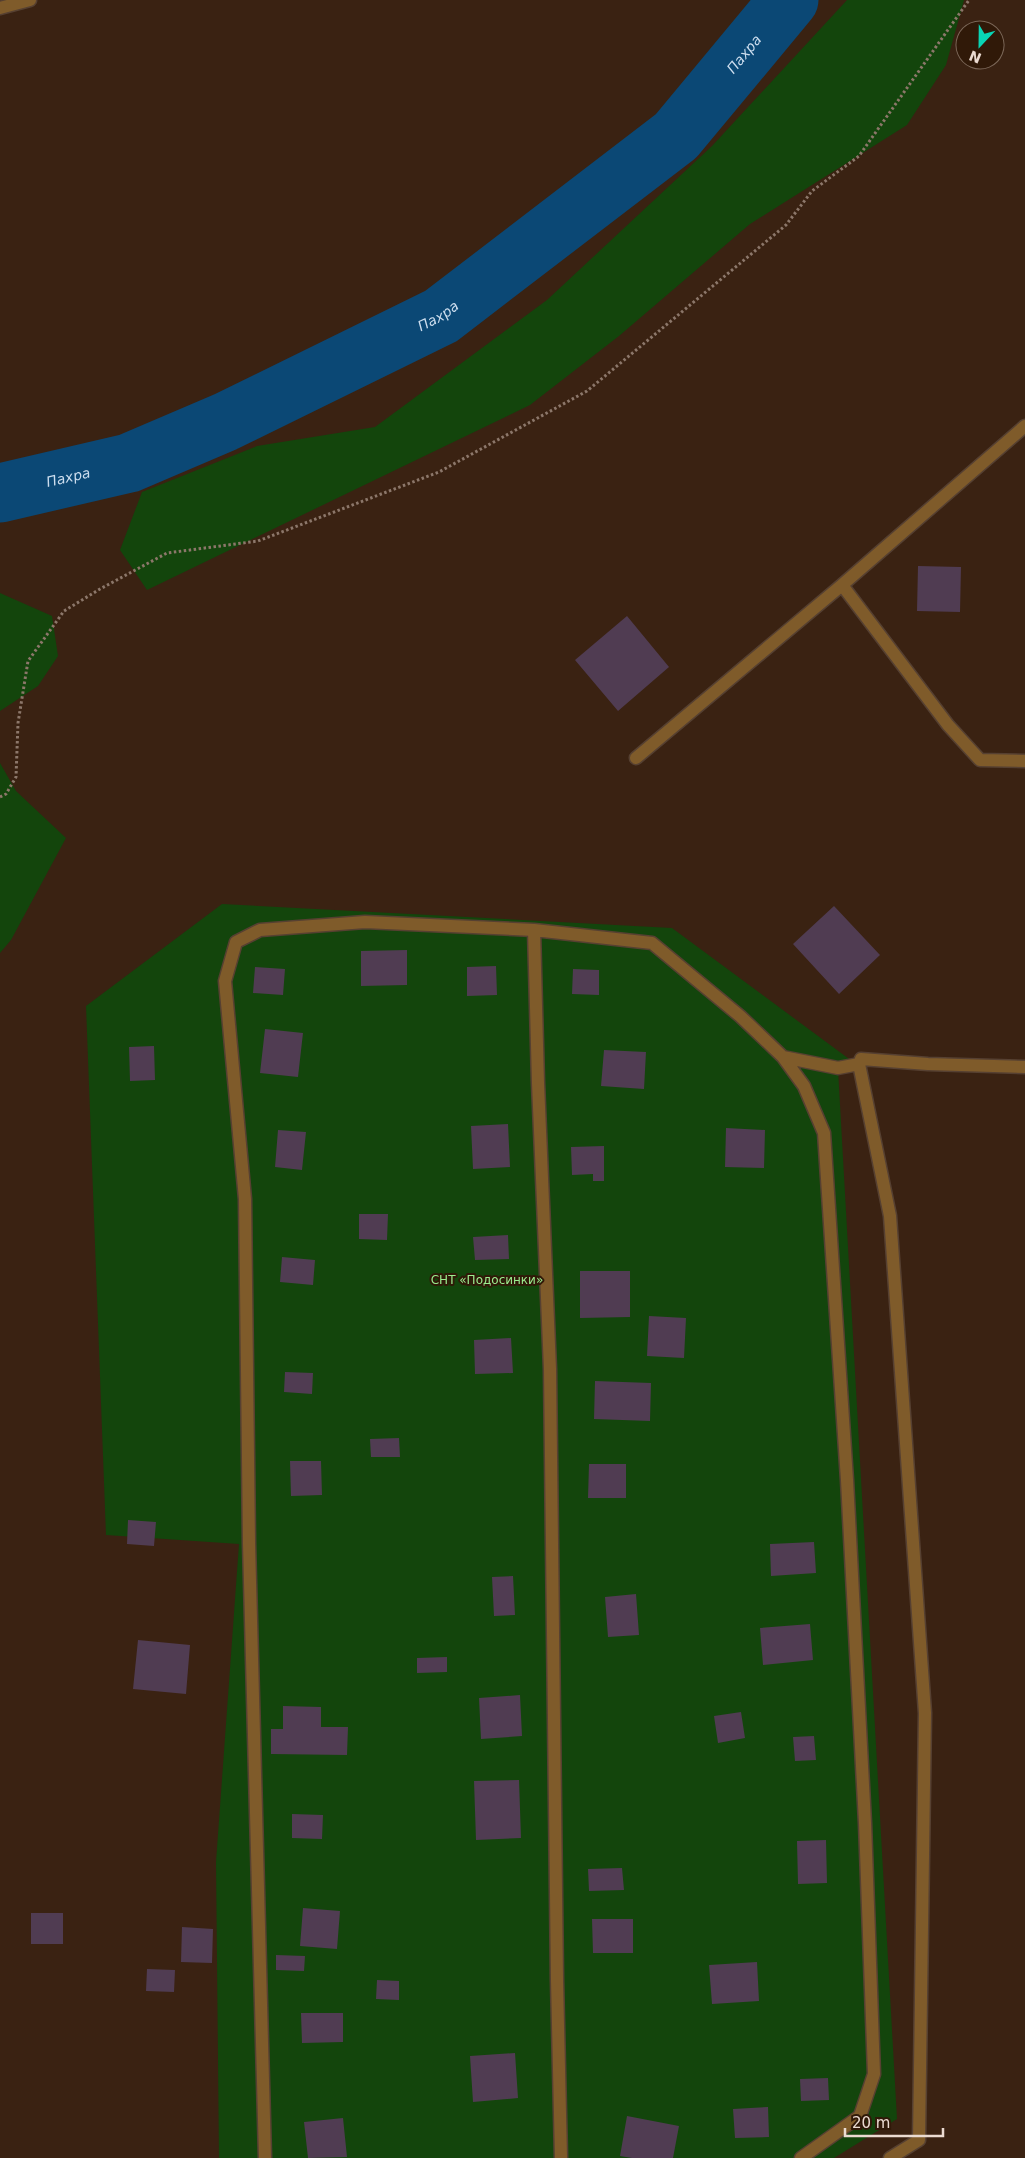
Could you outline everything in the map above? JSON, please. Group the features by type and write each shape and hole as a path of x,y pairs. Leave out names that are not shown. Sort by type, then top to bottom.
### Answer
{"street":[{"path":"0,8 30,0"},
{"path":"636,758 842,585 1025,426"},
{"path":"842,585 948,725 980,760 1025,761"},
{"path":"265,2158 249,1543 245,1199 225,981 236,942 260,930 365,922 534,930 652,943 740,1016 783,1057 804,1086 824,1133 847,1480 866,1824 874,2074 860,2116 801,2158"},
{"path":"534,930 550,1369 557,1990 561,2158"},
{"path":"783,1057 838,1068 859,1064"},
{"path":"890,2158 919,2140 925,1713 890,1216 859,1064 861,1059 928,1064 1025,1066"}],"path":[{"path":"0,797 6,794 16,777 18,723 28,661 64,611 100,588 166,554 258,541 439,472 587,391 786,225 812,191 859,156 969,0"}],"green space":[{"path":"847,0 964,0 958,20 955,20 955,32 946,65 907,125 750,224 619,336 530,405 147,590 120,550 142,492 257,446 375,427 547,300 712,146"},
{"path":"0,593 52,616 58,656 38,686 0,711"},
{"path":"0,763 16,791 66,838 11,940 0,953"},
{"name":"СНТ «Подосинки»","path":"222,904 672,928 860,1067 838,1069 897,2119 834,2158 219,2158 216,1862 239,1544 106,1535 86,1006"}],"building":[{"path":"918,566 961,567 960,612 917,611"},
{"path":"627,616 669,667 618,711 575,660"},
{"path":"834,906 880,955 839,994 793,944"},
{"path":"407,950 407,985 361,986 361,951"},
{"path":"496,966 497,995 467,996 467,967"},
{"path":"255,967 285,969 283,995 253,993"},
{"path":"573,969 599,970 599,995 572,994"},
{"path":"265,1029 303,1033 298,1077 260,1073"},
{"path":"154,1046 155,1080 130,1081 129,1047"},
{"path":"604,1050 646,1052 644,1089 601,1086"},
{"path":"508,1124 510,1167 473,1169 471,1126"},
{"path":"726,1128 765,1130 764,1168 725,1167"},
{"path":"278,1130 306,1132 302,1170 275,1167"},
{"path":"604,1146 604,1181 593,1181 593,1174 572,1175 571,1147"},
{"path":"359,1214 388,1214 387,1240 359,1239"},
{"path":"508,1235 509,1259 475,1260 473,1237"},
{"path":"282,1257 315,1260 313,1285 280,1282"},
{"path":"580,1271 630,1271 630,1317 580,1318"},
{"path":"649,1316 686,1318 684,1358 647,1356"},
{"path":"511,1338 513,1373 475,1374 474,1340"},
{"path":"285,1372 313,1373 312,1394 284,1392"},
{"path":"595,1381 651,1383 650,1421 594,1419"},
{"path":"399,1438 400,1457 371,1457 370,1439"},
{"path":"290,1461 321,1461 322,1495 291,1496"},
{"path":"589,1464 626,1464 626,1498 588,1498"},
{"path":"128,1520 156,1522 154,1546 127,1544"},
{"path":"814,1542 816,1573 771,1576 770,1544"},
{"path":"513,1576 515,1615 494,1616 492,1577"},
{"path":"636,1594 639,1635 608,1637 605,1597"},
{"path":"810,1624 813,1660 763,1665 760,1628"},
{"path":"138,1640 190,1645 186,1694 133,1689"},
{"path":"447,1657 447,1672 417,1673 417,1658"},
{"path":"520,1695 522,1736 481,1739 479,1698"},
{"path":"283,1706 321,1707 321,1727 348,1727 347,1755 271,1754 271,1729 283,1729"},
{"path":"741,1712 745,1738 718,1743 714,1716"},
{"path":"814,1736 816,1760 795,1761 793,1737"},
{"path":"519,1780 521,1838 476,1840 474,1781"},
{"path":"292,1814 323,1815 322,1839 292,1838"},
{"path":"826,1840 827,1883 798,1884 797,1841"},
{"path":"622,1868 624,1890 589,1891 588,1869"},
{"path":"303,1908 340,1911 337,1949 300,1946"},
{"path":"31,1913 63,1913 63,1944 31,1944"},
{"path":"592,1919 633,1919 633,1953 593,1953"},
{"path":"182,1927 213,1929 212,1963 181,1962"},
{"path":"276,1955 305,1956 304,1971 276,1970"},
{"path":"757,1962 759,2001 712,2004 709,1965"},
{"path":"147,1969 175,1970 174,1992 146,1991"},
{"path":"377,1980 399,1981 399,2000 376,1999"},
{"path":"301,2013 343,2013 343,2042 302,2043"},
{"path":"515,2053 518,2098 473,2102 470,2056"},
{"path":"828,2078 829,2100 801,2101 800,2079"},
{"path":"768,2107 769,2137 735,2138 733,2109"},
{"path":"627,2116 679,2126 673,2158 632,2158 620,2156"},
{"path":"343,2118 347,2157 308,2158 304,2122"}],"waterway":[{"name":"Пахра","path":"0,493 129,463 225,422 441,316 676,136 789,0"}]}
